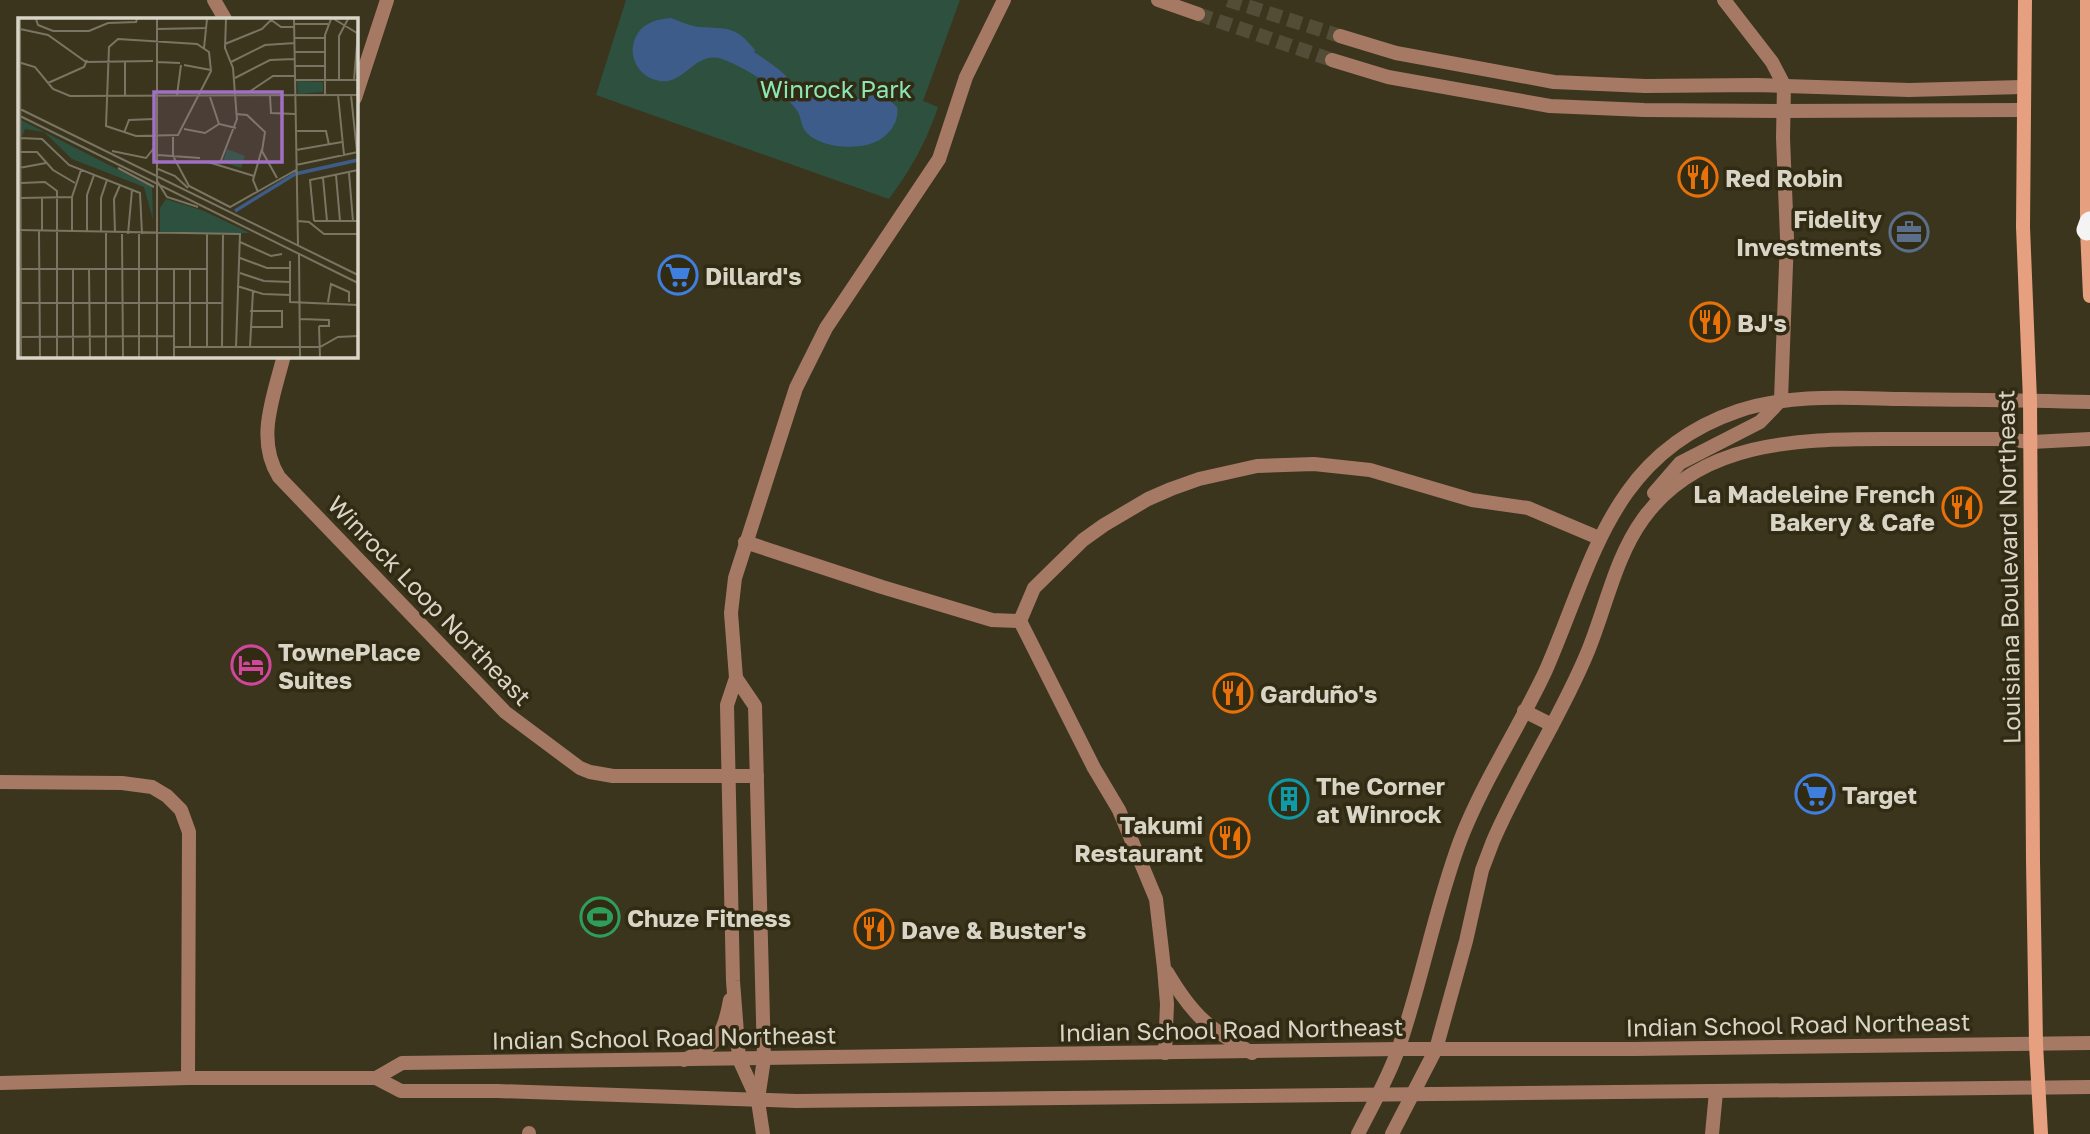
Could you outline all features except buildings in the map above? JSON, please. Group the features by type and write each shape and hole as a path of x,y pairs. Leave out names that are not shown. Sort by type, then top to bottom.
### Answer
{"main road":[{"name":"Louisiana Boulevard Northeast","path":"2025,0 2022,227 2031,442 2036,1044 2041,1134"},
{"path":"2087,0 2090,296"}],"street":[{"path":"214,0 224,18"},
{"path":"357,92 387,0"},
{"path":"763,1134 758,1101 739,1059 733,981 727,705 736,678 731,629 732,596 746,542 804,368 826,328 939,159 966,77 1004,0"},
{"path":"1158,0 1198,14"},
{"path":"1643,519 1650,498 1680,463 1760,422 1781,400 1787,238 1784,85 1772,62 1724,0"},
{"path":"1339,36 1396,53 1554,82 1645,86 1784,85 1822,89 1909,90 2022,87"},
{"path":"1332,60 1388,77 1550,106 1644,110 2022,110"},
{"name":"Winrock Loop Northeast","path":"284,357 266,438 268,453 279,477 505,712 570,762 590,772 613,776 757,776"},
{"path":"1358,1134 1398,1049 1459,844 1476,802 1545,670 1599,538 1610,517 1638,478 1673,446 1713,422 1735,412 1781,400 1828,398 2090,402"},
{"path":"1392,1134 1436,1049 1465,948 1482,870 1493,841 1588,652 1624,552 1643,519 1669,489 1687,476 1732,455 1804,440 2002,439 2031,442 2090,439"},
{"path":"1166,1053 1167,1004 1156,899 1119,810 1094,768 1020,621 1034,588 1083,540 1147,499 1199,479 1257,466 1314,464 1370,470 1472,500 1528,508 1599,538"},
{"path":"746,542 992,620 1020,621"},
{"path":"736,678 755,706 764,1059 758,1101"},
{"path":"1524,711 1552,725"},
{"path":"0,782 121,783 152,787 167,796 181,810 189,832 188,1078"},
{"path":"1164,968 1192,1011 1217,1033 1252,1053"},
{"path":"684,1059 701,1052 720,1036 727,1018 733,981"},
{"name":"Indian School Road Northeast","path":"376,1078 402,1063 1398,1049 2090,1043"},
{"name":"Indian School Road Northeast","path":"0,1083 188,1078 376,1078 401,1091 498,1091 758,1101 1042,1100 1412,1093 2039,1090 2090,1087"},
{"path":"1712,1134 1716,1092"}],"green space":[{"name":"Winrock Park","path":"626,0 960,0 923,101 938,107 917,155 889,199 596,95"}],"water":[{"path":"671,18 695,26 736,32 748,42 754,52 778,69 801,91 814,98 852,100 875,95 885,97 897,107 895,122 886,135 869,144 835,146 814,139 807,133 796,109 772,87 722,59 704,59 669,81 652,79 640,70 636,63 633,56 634,40 648,24"}],"tunnel":[{"path":"1228,0 1340,36"},
{"path":"1198,14 1332,60"}],"place":[{"name":"Red Robin","path":"1698,177"},
{"name":"Fidelity Investments","path":"1909,232"},
{"name":"Dillard's","path":"678,275"},
{"name":"BJ's","path":"1710,322"},
{"name":"La Madeleine French Bakery & Cafe","path":"1962,507"},
{"name":"TownePlace Suites","path":"251,665"},
{"name":"Garduño's","path":"1233,693"},
{"name":"Target","path":"1815,794"},
{"name":"The Corner at Winrock","path":"1289,799"},
{"name":"Takumi Restaurant","path":"1230,838"},
{"name":"Chuze Fitness","path":"600,917"},
{"name":"Dave & Buster's","path":"874,929"}]}
